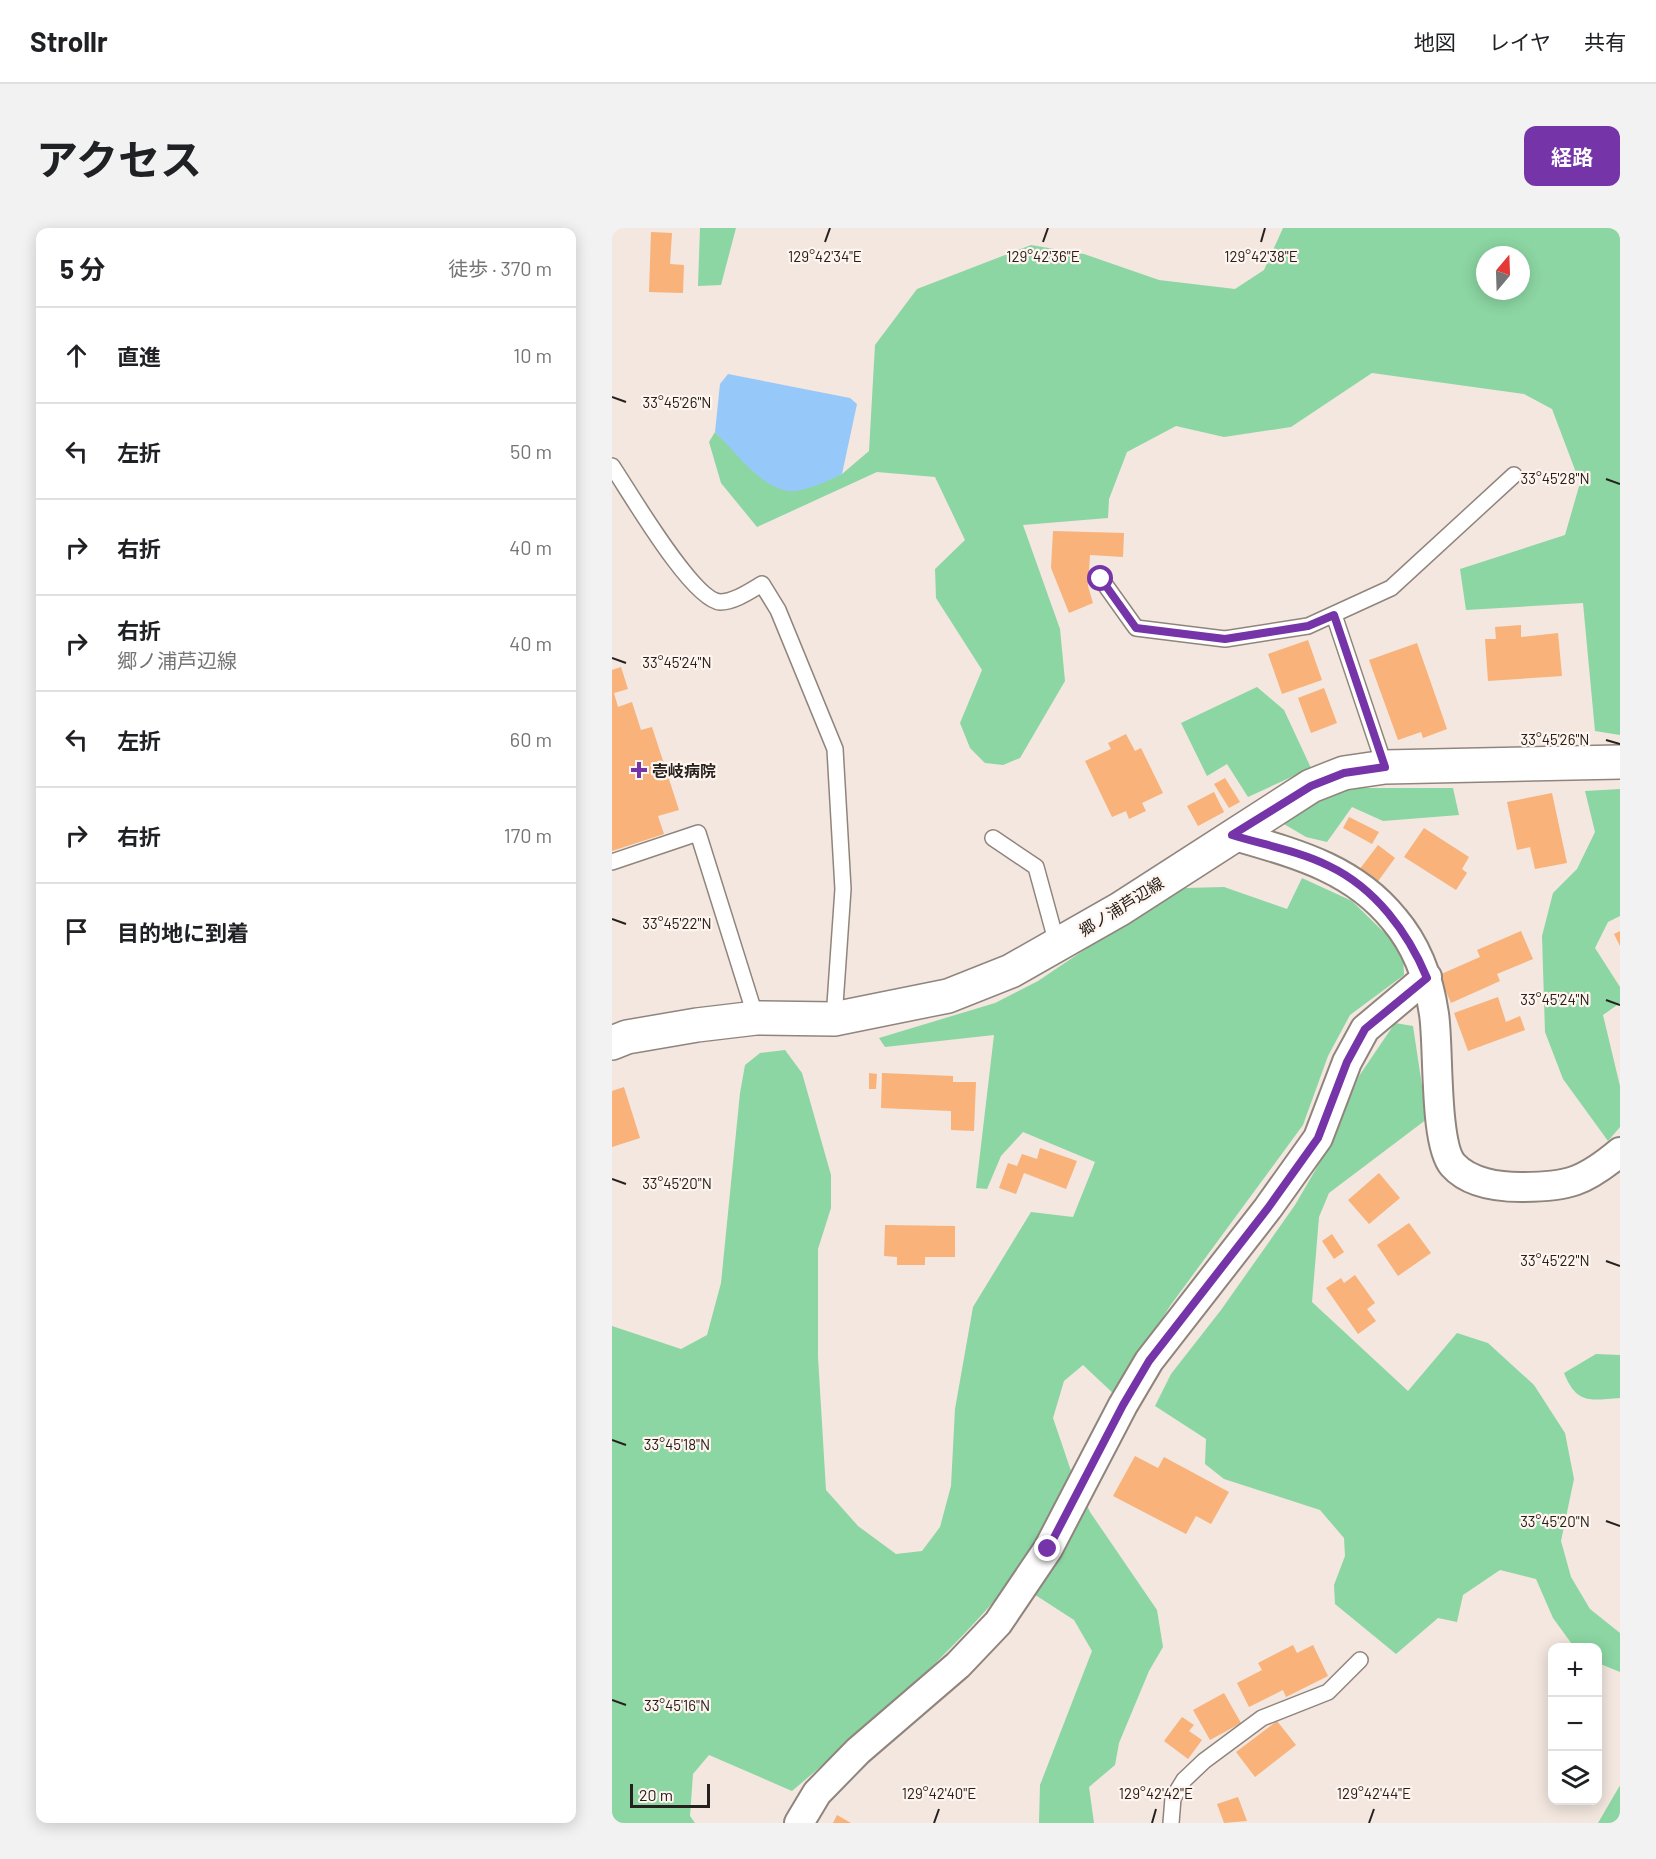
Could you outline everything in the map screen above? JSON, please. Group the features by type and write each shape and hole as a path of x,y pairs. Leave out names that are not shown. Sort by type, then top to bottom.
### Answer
{"main road":[{"name":"郷ノ浦芦辺線","path":"612,1043 627,1037 756,1018 834,1019 948,996 1011,971 1120,909 1311,786 1344,773 1385,767 1620,762"}],"street":[{"path":"1232,835 1329,866 1368,893 1394,919 1418,957 1427,978 1435,1015 1445,1150 1453,1165 1487,1184 1548,1187 1571,1184 1604,1165 1620,1152"},
{"path":"799,1823 817,1792 858,1750 958,1665 998,1623 1048,1549 1123,1405 1149,1361 1268,1208 1318,1138 1347,1062 1365,1029 1427,978"}],"lane":[{"path":"612,466 673,558 701,594 719,602 743,596 762,584 778,610 835,749 843,889 834,1019"},
{"path":"1101,579 1136,628 1225,639 1308,626 1391,588 1514,475"},
{"path":"1334,615 1385,767"},
{"path":"612,862 698,833 756,1018"},
{"path":"993,838 1036,867 1057,944"},
{"path":"1171,1823 1173,1798 1184,1780 1204,1761 1262,1718 1328,1692 1360,1660"}],"green space":[{"path":"700,228 736,228 721,285 698,286"},
{"path":"1283,228 1620,228 1620,735 1595,731 1583,603 1466,610 1460,569 1565,535 1580,483 1552,409 1524,394 1372,373 1291,427 1224,437 1176,426 1127,452 1109,499 1108,518 1023,525 1060,629 1065,681 1020,758 1003,765 985,763 970,748 960,723 982,670 936,598 935,569 965,540 935,477 877,472 757,527 721,483 709,442 715,432 768,482 789,491 842,474 869,451 875,345 917,289 1031,245 1084,254 1159,280 1235,289 1264,270"},
{"path":"1257,687 1284,710 1311,768 1248,797 1227,764 1207,776 1181,723"},
{"path":"1348,788 1453,788 1459,815 1383,821 1352,807 1327,842 1306,837 1284,824 1319,795"},
{"path":"1620,789 1620,916 1608,922 1595,948 1620,987 1620,1003 1603,1015 1620,1086 1620,1127 1608,1141 1563,1079 1545,1032 1542,936 1553,893 1577,869 1595,832 1585,791"},
{"path":"1302,878 1352,901 1403,951 1404,975 1350,1015 1328,1056 1303,1125 1170,1306 1115,1395 1083,1365 1064,1381 1053,1418 1070,1468 1090,1512 1157,1610 1163,1647 1149,1671 1119,1743 1115,1765 1089,1787 1094,1823 1039,1823 1040,1785 1092,1651 1074,1620 1012,1580 987,1610 934,1665 792,1791 709,1755 693,1774 690,1816 695,1823 612,1823 612,1326 681,1349 707,1335 721,1283 740,1093 745,1065 760,1053 785,1050 802,1073 831,1175 831,1208 818,1249 818,1357 826,1490 858,1526 896,1554 922,1551 940,1527 951,1486 955,1409 973,1307 1031,1212 1073,1217 1095,1162 1023,1132 1001,1156 987,1189 976,1188 994,1035 885,1047 879,1038 995,1003 1038,981 1148,907 1185,888 1224,887 1287,909"},
{"path":"1395,1023 1413,1026 1427,1119 1329,1193 1319,1217 1312,1302 1408,1391 1457,1333 1488,1343 1534,1385 1565,1433 1574,1479 1561,1541 1571,1577 1590,1609 1620,1633 1620,1672 1602,1665 1602,1643 1571,1643 1553,1618 1536,1579 1500,1570 1463,1595 1457,1622 1438,1618 1396,1654 1335,1604 1334,1585 1345,1556 1344,1538 1320,1510 1224,1479 1205,1464 1206,1439 1155,1406 1171,1374 1221,1310 1295,1205 1330,1145 1359,1076"},
{"path":"1596,1354 1620,1355 1620,1398 1586,1398 1574,1391 1569,1383 1564,1373"},
{"path":"1619,1787 1620,1823 1598,1823"}],"water":[{"path":"728,374 850,398 857,404 842,474 816,486 794,491 777,488 757,475 715,432 720,384"}],"building":[{"path":"651,232 672,233 670,264 684,265 683,293 649,292"},
{"path":"1053,531 1124,533 1123,557 1090,555 1088,586 1093,603 1069,613 1051,568"},
{"path":"1521,625 1521,637 1558,633 1562,676 1488,681 1485,639 1496,639 1495,627"},
{"path":"1308,640 1322,680 1282,694 1268,654"},
{"path":"1417,643 1447,729 1423,738 1421,732 1398,740 1369,660"},
{"name":"壱岐病院","path":"621,667 628,689 614,693 618,707 632,702 641,730 652,727 679,810 658,816 664,834 612,851 612,670"},
{"path":"1324,688 1337,723 1311,733 1298,698"},
{"path":"1126,734 1135,751 1141,748 1163,793 1142,803 1146,811 1129,819 1126,811 1112,817 1085,761 1111,749 1108,743"},
{"path":"1225,778 1240,802 1229,808 1214,784"},
{"path":"1214,792 1224,812 1198,826 1187,806"},
{"path":"1552,793 1567,863 1535,869 1530,847 1517,850 1507,802"},
{"path":"1349,817 1379,832 1372,844 1343,828"},
{"path":"1424,828 1469,857 1462,869 1467,873 1456,890 1404,857"},
{"path":"1378,845 1395,858 1376,884 1359,870"},
{"path":"1521,931 1533,959 1497,974 1500,981 1451,1003 1439,975 1480,957 1477,950"},
{"path":"1620,931 1620,946 1614,934"},
{"path":"1498,997 1506,1022 1520,1016 1525,1030 1468,1051 1454,1013"},
{"path":"869,1073 877,1074 876,1089 869,1089"},
{"path":"882,1073 953,1076 953,1082 976,1082 974,1131 951,1130 951,1111 881,1108"},
{"path":"624,1087 640,1138 612,1147 612,1091"},
{"path":"1040,1148 1077,1161 1066,1189 1024,1173 1016,1194 999,1188 1008,1163 1017,1166 1022,1154 1037,1159"},
{"path":"1379,1173 1400,1198 1369,1224 1348,1200"},
{"path":"1409,1223 1431,1253 1398,1276 1377,1245"},
{"path":"885,1225 955,1226 955,1257 925,1257 925,1265 897,1265 897,1257 884,1256"},
{"path":"1332,1234 1344,1252 1334,1259 1322,1241"},
{"path":"1355,1275 1375,1303 1367,1309 1376,1321 1358,1334 1326,1288 1341,1278 1344,1283"},
{"path":"1135,1456 1158,1468 1164,1457 1229,1492 1211,1524 1196,1516 1186,1534 1113,1496"},
{"path":"1293,1645 1297,1653 1313,1645 1328,1676 1286,1697 1283,1690 1249,1707 1237,1683 1262,1670 1258,1663"},
{"path":"1224,1693 1241,1723 1210,1740 1193,1710"},
{"path":"1182,1717 1194,1725 1189,1731 1202,1740 1188,1759 1164,1741"},
{"path":"1277,1721 1296,1745 1255,1777 1236,1752"},
{"path":"1238,1797 1247,1821 1224,1823 1217,1804"},
{"path":"837,1815 851,1823 833,1823"}],"place":[{"name":"壱岐病院","path":"639,770"}],"route":[{"path":"1048,1549 1123,1405 1149,1361 1268,1208 1318,1138 1347,1062 1365,1029 1427,978 1418,957 1394,919 1368,893 1329,866 1232,835 1311,786 1344,773 1385,767 1334,615 1308,626 1225,639 1136,628 1101,579"}]}
